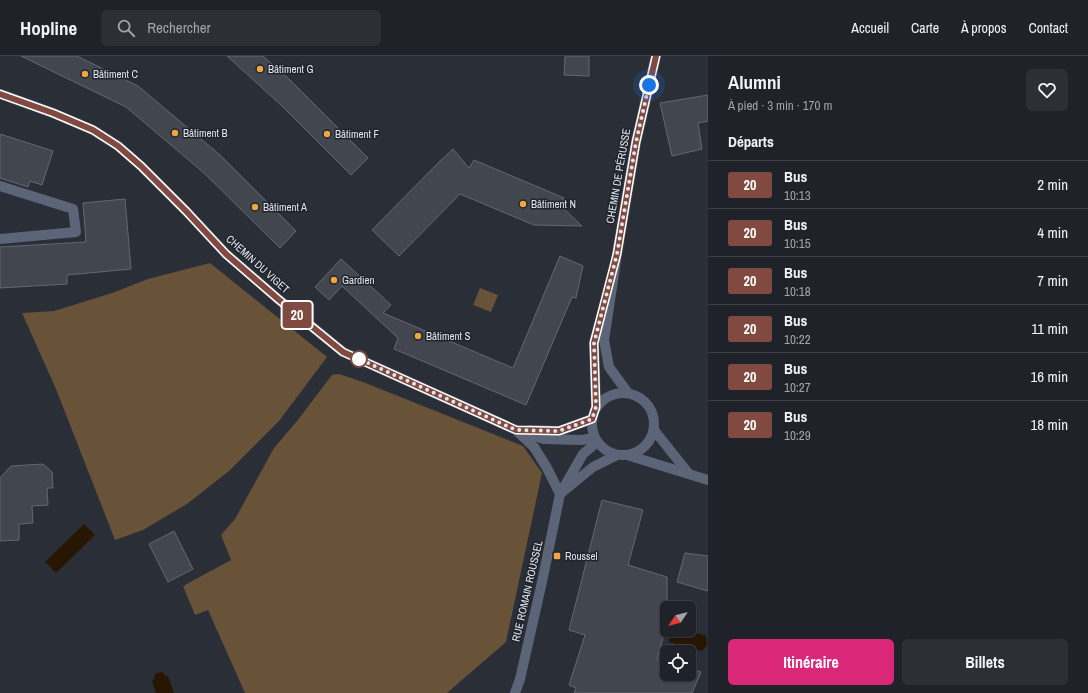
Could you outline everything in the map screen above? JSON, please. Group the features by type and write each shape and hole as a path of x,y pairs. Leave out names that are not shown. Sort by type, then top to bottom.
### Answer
{"street":[{"name":"CHEMIN DE PÉRUSSE","path":"628,393 610,367 604,340 636,142 656,56"},
{"name":"CHEMIN DU VIGET","path":"0,94 53,113 93,130 118,146 141,166 226,254 343,352 516,430"},
{"path":"0,186 73,209 76,232 0,239"},
{"name":"CHEMIN DE PÉRUSSE","path":"596,407 594,343 617,254"},
{"path":"516,430 534,447 547,468 560,494 593,467 622,455 637,452 645,446 650,439 654,430 654,420 651,410 645,402 637,396 628,393 614,394 607,397 596,407 592,419 592,428 596,440 603,448 610,453 622,455 708,480"},
{"path":"516,430 559,431 592,419"},
{"path":"516,430 544,439 596,440"},
{"path":"654,430 689,474"},
{"name":"RUE ROMAIN ROUSSEL","path":"515,693 520,679 542,582 560,494 583,454 596,440"}],"shaded area":[{"path":"210,263 327,357 279,421 229,471 187,504 143,530 115,540 56,389 22,313 54,311 112,293 148,279"},
{"path":"480,288 498,295 491,312 473,305"},
{"path":"339,374 363,382 523,446 542,473 506,642 447,693 245,693 208,610 195,615 183,586 231,560 221,535 235,519 274,448 297,421 332,375"},
{"path":"84,524 95,535 56,573 45,562"},
{"path":"696,633 706,636 707,645 702,651 696,649 696,645 680,645 669,642 670,637 696,637"},
{"path":"162,672 168,676 174,693 156,693 152,681 154,680 155,674"}],"building":[{"path":"21,56 77,56 138,86 220,155 296,231 280,248 204,173 126,107"},
{"path":"227,56 263,56 289,79 368,158 351,175 282,106"},
{"path":"565,56 589,56 589,76 564,75"},
{"path":"708,95 708,121 698,123 702,149 672,156 660,103"},
{"path":"0,134 53,151 42,185 30,181 28,187 0,178"},
{"name":"Bâtiment N","path":"453,149 469,168 474,160 564,198 561,206 582,226 534,225 460,194 399,256 372,230"},
{"path":"125,199 131,269 67,275 67,284 0,288 0,247 86,242 83,203"},
{"name":"Bâtiment S","path":"560,256 583,266 576,298 572,297 526,405 394,349 398,338 342,286 329,300 315,287 341,259 391,305 383,313 513,368"},
{"path":"43,464 52,472 53,488 47,488 48,505 32,506 33,523 19,524 19,540 0,541 0,478 11,466"},
{"path":"602,500 643,510 628,565 667,577 667,601 660,601 660,637 663,637 657,659 660,660 660,681 696,681 696,671 701,672 692,693 574,693 576,688 569,685 585,635 569,630"},
{"path":"174,531 193,569 168,582 149,544"},
{"path":"685,553 708,556 708,591 677,582"}],"bus line":[{"name":"20","path":"0,94 53,113 93,130 118,146 141,166 186,211 226,254 343,352 516,430 559,431 592,419 593,412 596,407 594,343 617,254 636,142 656,56"}],"place":[{"name":"Bâtiment G","path":"260,69"},
{"name":"Bâtiment C","path":"85,74"},
{"name":"Bâtiment B","path":"175,133"},
{"name":"Bâtiment F","path":"327,134"},
{"name":"Bâtiment N","path":"523,204"},
{"name":"Bâtiment A","path":"255,207"},
{"name":"Gardien","path":"334,280"},
{"name":"Bâtiment S","path":"418,336"},
{"name":"Roussel","path":"557,556"}],"route":[{"path":"359,359 357,358 516,430 559,431 592,419 593,412 596,407 594,343 617,254 636,142 649,85"}]}
